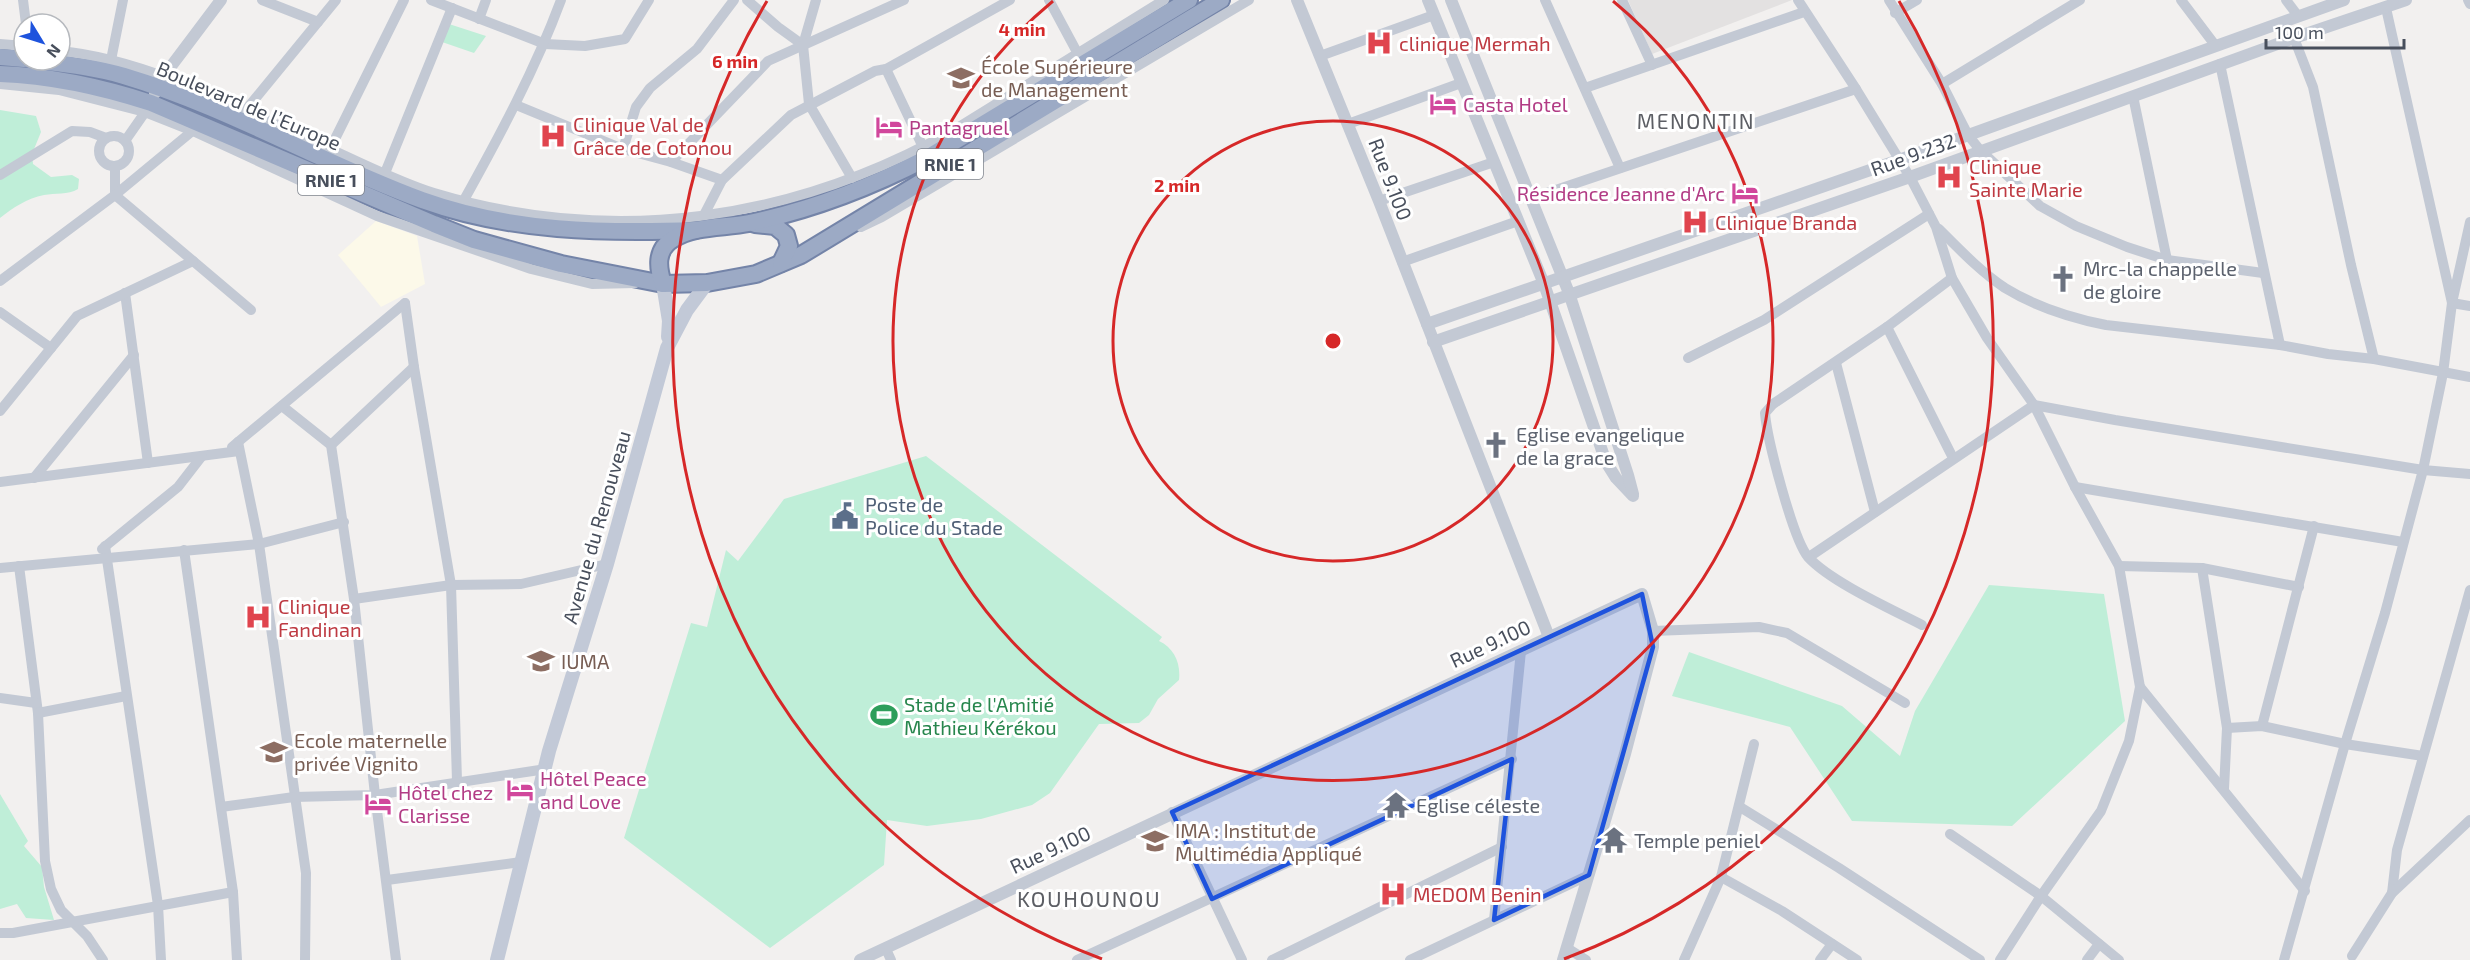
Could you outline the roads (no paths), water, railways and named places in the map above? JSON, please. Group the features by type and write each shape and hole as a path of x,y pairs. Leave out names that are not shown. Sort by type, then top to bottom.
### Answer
{"highway":[{"name":"RNIE 1","path":"700,223 749,223 840,197 897,174 1190,0"},
{"name":"RNIE 1","path":"654,283 707,283 737,279 801,255 1221,0"},
{"name":"Boulevard de l’Europe","path":"72,66 99,70 154,95 238,120 393,188 449,208 528,225 583,231 700,223"},
{"name":"Boulevard de l’Europe","path":"0,74 66,81 116,92 154,95 196,127 474,240 561,264 654,283"},
{"path":"654,283 662,249 673,239 700,223"},
{"path":"749,223 775,226 786,235 789,246 781,263"}],"main road":[{"name":"Avenue du Renouveau","path":"497,960 549,751 607,564 667,348 669,321 654,283"},
{"name":"Avenue du Renouveau","path":"667,348 687,310 707,283"}],"street":[{"path":"111,60 123,0"},
{"path":"125,141 154,95 221,0"},
{"path":"262,0 318,22"},
{"path":"245,111 336,0"},
{"path":"330,149 404,0"},
{"path":"431,0 545,44 585,46 625,39 649,0"},
{"path":"479,19 486,0"},
{"path":"464,200 516,105 545,44 561,0"},
{"path":"623,149 636,107 650,88 697,49 734,0"},
{"path":"747,0 803,45"},
{"path":"816,0 803,45 809,104 852,178"},
{"path":"671,162 768,61 904,0"},
{"path":"700,223 722,180 791,115 875,72 886,69 1010,0"},
{"path":"1048,0 1077,54"},
{"path":"801,255 882,217 1249,0"},
{"name":"Rue 9.100","path":"860,960 889,954 1172,813 1549,637 1379,201 1297,0"},
{"path":"1428,0 1544,284 1606,462 1616,478 1633,496 1602,391 1569,293 1451,0"},
{"path":"1545,0 1620,168"},
{"path":"1622,0 1652,65"},
{"path":"1798,0 1857,89 1910,177 1936,227 1953,278 1987,338 2034,405 2075,487 2120,566 2140,687 2129,741 2101,811 2041,896 2000,960"},
{"path":"1889,0 1895,13 1942,84 1968,135 1980,150 2040,206 2058,218 2127,247 2167,260 2263,273"},
{"path":"1895,13 1917,0"},
{"path":"1942,84 2080,0"},
{"path":"2181,0 2215,45"},
{"path":"2286,0 2298,15"},
{"name":"Rue 9.232","path":"1427,324 1899,160 2344,0"},
{"name":"Rue 9.232","path":"1433,342 1569,293 1910,177 2220,64 2406,0"},
{"path":"0,84 154,95 245,111 433,192 516,212 592,220 700,223 783,201 852,178 923,147 990,109 1158,2"},
{"path":"385,173 452,8"},
{"path":"2386,8 2452,303"},
{"path":"1585,88 1804,12"},
{"path":"1320,56 1434,15"},
{"path":"2294,38 2313,87 2351,265 2374,359"},
{"path":"72,53 111,60 154,95"},
{"path":"2220,64 2280,345"},
{"path":"886,69 923,147"},
{"path":"1348,124 1461,83"},
{"path":"1532,198 1857,89"},
{"path":"2133,96 2167,260"},
{"path":"516,105 623,149 671,162 722,180"},
{"path":"0,281 115,195 196,127"},
{"path":"0,175 72,131 90,132 106,138"},
{"path":"113,136 125,141 129,153 121,164 115,166 102,162 99,156 101,142 113,136"},
{"path":"1379,201 1494,162"},
{"path":"115,166 115,195 251,310"},
{"path":"1688,358 1764,321 1929,214"},
{"path":"1402,262 1518,221"},
{"path":"2284,960 2385,613 2423,470 2444,373 2452,303 2470,222"},
{"path":"1936,227 1973,263 2005,287 2048,309 2068,316 2106,326 2280,345 2328,354 2374,359 2470,377"},
{"path":"0,411 76,316 193,261"},
{"path":"1922,625 1861,593 1809,557 1802,546 1784,491 1766,432 1765,413 1773,404 1836,363 1953,278"},
{"path":"125,293 148,463"},
{"path":"0,482 225,453 238,447 282,406 405,303 451,585 457,782"},
{"path":"2452,303 2470,306"},
{"path":"0,312 51,348"},
{"path":"1887,327 1953,458"},
{"path":"34,478 134,355"},
{"path":"1836,363 1875,512"},
{"path":"332,445 414,367"},
{"path":"1583,397 1602,391"},
{"path":"1809,557 2034,405 2423,470 2470,474"},
{"path":"282,406 332,445 354,599 396,960"},
{"path":"238,447 259,544 306,873 306,960"},
{"path":"89,559 178,487 202,456"},
{"path":"2075,487 2403,542"},
{"path":"0,568 259,544 344,522"},
{"path":"2262,726 2314,526"},
{"path":"105,546 158,905 161,960"},
{"path":"184,550 233,892 237,960"},
{"path":"354,599 451,585 521,584 607,564"},
{"path":"19,566 37,708 45,861 51,889 61,910 87,936 103,960"},
{"path":"2120,566 2202,568 2299,587"},
{"path":"2202,568 2227,728 2224,789"},
{"path":"2392,893 2397,850 2470,590"},
{"path":"1549,637 1642,594 1653,631 1653,647 1625,754 1565,954 1586,960"},
{"path":"1653,631 1759,627 1787,633 1905,703"},
{"path":"1494,920 1512,759 1521,651"},
{"path":"2140,687 2305,891"},
{"path":"0,698 37,708 126,696"},
{"path":"2227,728 2262,726 2345,744 2423,756"},
{"path":"1684,960 1721,878 1754,744"},
{"path":"1077,960 1512,759"},
{"path":"221,807 294,797 375,795 546,769"},
{"path":"1740,807 1980,960"},
{"path":"1172,813 1242,960"},
{"path":"2352,956 2392,893 2470,820"},
{"path":"1950,834 2041,896 2119,960"},
{"path":"1272,960 1502,847"},
{"path":"387,880 521,862"},
{"path":"1410,960 1589,875"},
{"path":"1721,878 1765,900 1857,960"},
{"path":"0,933 13,933 233,892"},
{"path":"1820,960 1832,944"},
{"path":"2087,960 2099,944"}],"place":[{"name":"clinique Mermah","path":"1379,43"},
{"name":"École Supérieure de Management","path":"961,78"},
{"name":"Casta Hotel","path":"1443,104"},
{"name":"Pantagruel","path":"889,127"},
{"name":"Clinique Val de Grâce de Cotonou","path":"553,136"},
{"name":"Clinique Sainte Marie","path":"1949,177"},
{"name":"Résidence Jeanne d'Arc","path":"1745,193"},
{"name":"Clinique Branda","path":"1695,222"},
{"name":"Mrc-la chappelle de gloire","path":"2063,279"},
{"name":"Eglise evangelique de la grace","path":"1496,445"},
{"name":"Poste de Police du Stade","path":"845,516"},
{"name":"Clinique Fandinan","path":"258,617"},
{"name":"IUMA","path":"541,661"},
{"name":"Stade de l'Amitié Mathieu Kérékou","path":"884,715"},
{"name":"Ecole maternelle privée Vignito","path":"274,752"},
{"name":"Hôtel Peace and Love","path":"520,790"},
{"name":"Hôtel chez Clarisse","path":"378,804"},
{"name":"Eglise céleste","path":"1396,805"},
{"name":"Temple peniel","path":"1614,840"},
{"name":"IMA : Institut de Multimédia Appliqué","path":"1155,841"},
{"name":"MEDOM Benin","path":"1393,894"}],"district":[{"name":"MENONTIN","path":"1696,120"},
{"name":"KOUHOUNOU","path":"1089,898"}]}
